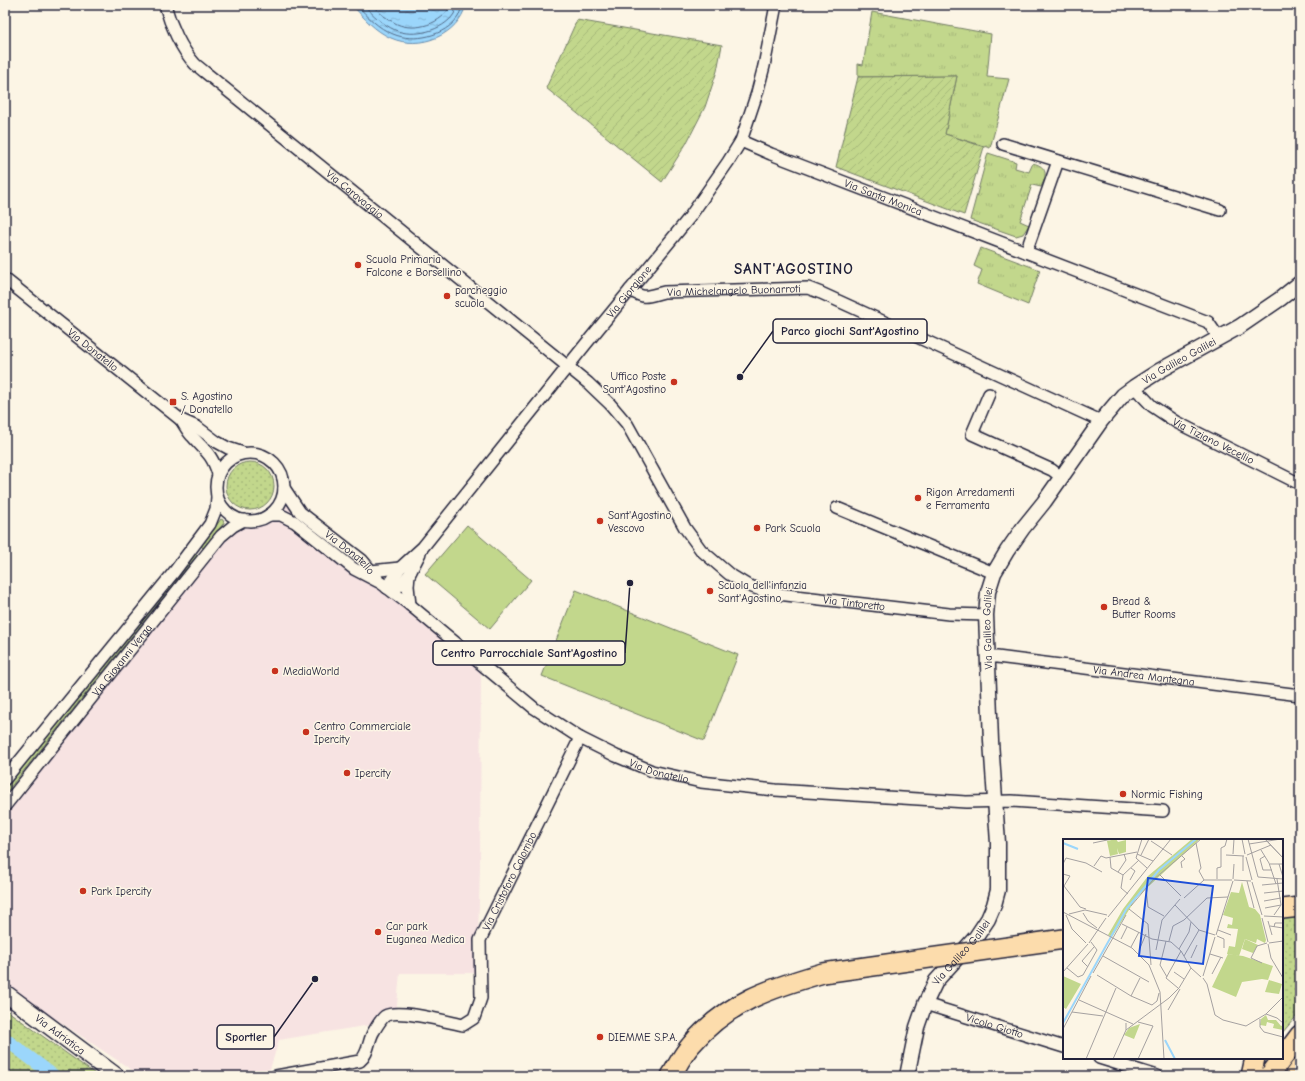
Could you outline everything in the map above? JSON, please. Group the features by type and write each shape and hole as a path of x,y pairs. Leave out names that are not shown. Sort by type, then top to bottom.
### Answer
{"highway":[{"path":"1283,909 1300,907"},
{"path":"670,1076 690,1046 707,1028 727,1012 750,998 784,984 823,973 1063,939"},
{"path":"1283,1057 1300,1035"},
{"path":"1251,1076 1255,1059"},
{"path":"1269,1076 1282,1059"},
{"path":"1294,1076 1300,1068"}],"main road":[{"name":"Via Adriatica","path":"5,994 116,1076"}],"street":[{"name":"Via Caravaggio","path":"165,5 168,18 194,63 568,367"},
{"name":"Via Giorgione","path":"387,588 400,568 423,547 689,218 728,162 741,141 757,93 776,5"},
{"name":"Via Santa Monica","path":"741,141 771,154 1208,322 1219,338"},
{"path":"1003,144 1220,210"},
{"path":"1026,252 1058,160"},
{"name":"Via Donatello","path":"5,279 181,420 197,427 217,442 228,448 243,453 257,453 266,456 274,462 280,469 284,488 300,512 362,560 387,588"},
{"name":"Via Galileo Galilei","path":"907,1076 917,1027 925,1004 936,981 976,937 988,919 994,906 998,890 999,867 991,741 986,615 988,592 994,573 1023,528 1101,421 1120,398 1134,387 1160,371 1264,311 1300,283"},
{"name":"Via Michelangelo Buonarroti","path":"630,290 638,296 644,297 664,292 808,288 1101,421"},
{"name":"Via Tintoretto","path":"568,367 588,383 628,424 684,528 697,545 706,555 729,574 747,585 769,593 949,614 986,615"},
{"name":"Via Tiziano Vecellio","path":"1134,387 1152,406 1176,422 1300,484"},
{"path":"989,394 972,434 1052,470 1061,476"},
{"name":"Via Donatello","path":"181,420 191,435 210,454 215,463 218,474 216,488 217,497"},
{"path":"218,474 223,465 229,459 243,453"},
{"path":"269,515 277,508 282,499 284,488"},
{"path":"217,497 221,506 227,512 235,518 244,520"},
{"name":"Via Giovanni Verga","path":"5,779 174,572 210,524 216,509 217,497"},
{"path":"837,508 994,573"},
{"name":"Via Donatello","path":"244,520 261,519 269,515 281,515 295,522 349,565 387,588 410,605 534,708 580,738 616,756 652,771 676,778 701,782 782,790 966,802 995,801"},
{"name":"Via Giovanni Verga","path":"5,806 221,536 233,526 244,520"},
{"name":"Via Giorgione","path":"410,605 408,586 409,575 423,547"},
{"path":"371,571 400,568"},
{"name":"Via Giorgione","path":"387,588 409,575"},
{"name":"Via Andrea Mantegna","path":"988,657 1300,695"},
{"name":"Via Cristoforo Colombo","path":"276,1076 360,1061 364,1057 373,1032 384,1016 392,1013 408,1014 463,1025 474,1018 481,998 480,940 580,738"},
{"path":"995,801 1163,811"},
{"name":"Vicolo Giotto","path":"925,1004 1063,1047"},
{"path":"1102,1059 1158,1076"}],"shaded area":[{"path":"285,502 344,547 481,660 480,867 477,973 400,973 396,1015 388,1022 279,1040 270,1069 213,1076 141,1076 45,1012 5,982 5,812 130,660 166,604 242,518 256,521 272,516"}],"green space":[{"path":"872,12 991,34 987,77 1009,79 990,148 945,134 957,76 858,77 858,64 863,65"},
{"path":"577,20 722,45 717,71 705,107 686,144 662,182 546,88"},
{"path":"957,76 945,134 984,147 964,215 836,167 858,77"},
{"path":"988,153 1016,162 1015,168 1029,172 1033,163 1044,169 1045,175 1043,183 1041,187 1032,185 1020,221 1029,225 1023,234 1016,236 970,220"},
{"path":"981,248 1040,270 1028,305 977,284 982,270 974,266"},
{"path":"245,462 255,462 267,469 274,481 274,491 267,503 255,510 245,510 237,506 230,499 226,491 226,481 230,473 237,466"},
{"path":"221,519 224,523 203,548 201,546"},
{"path":"467,525 531,580 490,629 425,574"},
{"path":"195,554 197,555 5,794 5,789"},
{"path":"576,590 738,655 704,741 542,676"},
{"path":"1300,906 1300,1012 1283,1032 1283,909"},
{"path":"5,1009 98,1076 5,1076"}],"water":[{"path":"352,5 466,5 462,16 455,25 446,32 436,38 414,43 402,42 380,32"}],"waterway":[{"path":"5,1039 54,1076"}],"place":[{"name":"Scuola Primaria Falcone e Borsellino","path":"358,265"},
{"name":"parcheggio scuola","path":"447,296"},
{"name":"Parco giochi Sant'Agostino","path":"740,377"},
{"name":"Uffico Poste Sant'Agostino","path":"674,382"},
{"name":"S. Agostino / Donatello","path":"173,402"},
{"name":"Rigon Arredamenti e Ferramenta","path":"918,498"},
{"name":"Sant'Agostino Vescovo","path":"600,521"},
{"name":"Park Scuola","path":"757,528"},
{"name":"Centro Parrocchiale Sant'Agostino","path":"630,583"},
{"name":"Scuola dell'infanzia Sant'Agostino","path":"710,591"},
{"name":"Bread & Butter Rooms","path":"1104,607"},
{"name":"MediaWorld","path":"275,671"},
{"name":"Centro Commerciale Ipercity","path":"306,732"},
{"name":"Ipercity","path":"347,773"},
{"name":"Normic Fishing","path":"1123,794"},
{"name":"Park Ipercity","path":"83,891"},
{"name":"Car park Euganea Medica","path":"378,932"},
{"name":"Sportler","path":"315,979"},
{"name":"DIEMME S.P.A.","path":"600,1037"}],"district":[{"name":"SANT'AGOSTINO","path":"794,269"}]}
